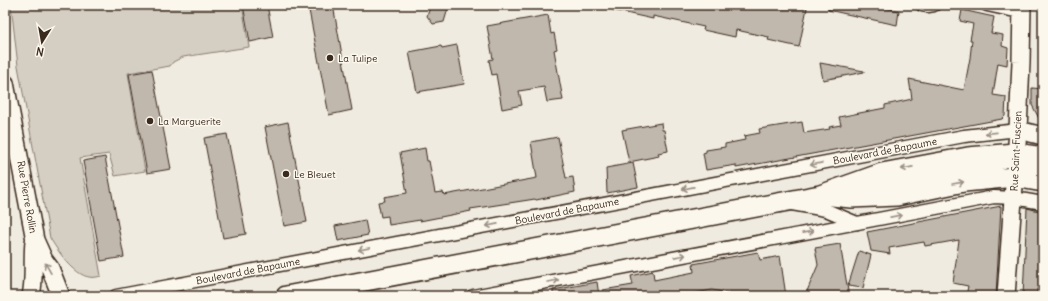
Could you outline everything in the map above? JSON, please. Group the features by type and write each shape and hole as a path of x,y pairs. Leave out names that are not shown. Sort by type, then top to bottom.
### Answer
{"main road":[{"name":"Rue Saint-Fuscien","path":"1006,296 1014,198 1015,153 1018,130 1022,8"},
{"name":"Rue Pierre Rollin","path":"5,83 35,240 44,260 50,268 61,296"},
{"path":"1018,130 1043,136"},
{"path":"850,198 884,186 992,164 1015,153"},
{"name":"Boulevard de Bapaume","path":"286,296 820,195 882,173 968,157 1015,153 1043,157"},
{"path":"1014,177 1035,168 1043,170"},
{"name":"Boulevard de Bapaume","path":"820,195 850,198 897,196 964,182 1014,177 1043,182"},
{"name":"Rue Pierre Rollin","path":"31,296 33,270 32,258 35,240"}],"street":[{"path":"922,5 934,5"},
{"path":"987,5 1015,11 1022,8"},
{"name":"Boulevard de Bapaume","path":"116,296 957,137 1018,130"},
{"path":"473,296 994,198 1014,198 1043,203"},
{"path":"780,202 826,210 858,223"}],"shaded area":[{"path":"11,5 242,5 249,47 183,57 173,62 170,66 128,73 145,171 115,176 109,154 80,158 101,276 90,277 78,272 61,255 50,238 18,66"}],"building":[{"path":"243,5 267,5 273,37 250,42"},
{"name":"La Tulipe","path":"308,5 333,5 352,110 329,115"},
{"path":"431,5 449,5 444,22 433,24 427,16"},
{"path":"613,5 792,5 807,8 799,47 768,40 769,37 736,30 735,37 703,30 704,27 653,16 653,19 612,10"},
{"path":"829,5 872,5 899,11 897,25 828,10"},
{"path":"962,10 994,17 991,33 1003,35 1002,46 1008,48 1007,65 998,63 993,95 1006,97 1005,116 1002,119 736,168 736,165 706,170 703,153 706,152 706,150 725,147 725,144 745,140 744,136 760,133 759,129 802,122 804,133 830,129 829,127 841,125 839,117 885,108 885,105 912,99 909,79 964,90 970,58 972,40 970,40 973,24 960,21"},
{"path":"548,15 551,34 554,33 557,49 554,50 563,100 547,102 544,87 519,91 522,105 502,109 496,74 492,75 489,60 493,59 487,26"},
{"path":"457,45 464,84 417,92 409,52 441,46 442,48"},
{"path":"820,63 864,71 864,72 823,80"},
{"name":"La Marguerite","path":"152,70 171,169 147,173 129,74"},
{"path":"1032,88 1043,89 1043,126 1032,105"},
{"name":"Le Bleuet","path":"288,122 307,222 284,226 265,127"},
{"path":"661,123 662,130 664,130 668,151 658,153 659,156 629,162 622,130"},
{"path":"227,134 246,234 223,238 204,138"},
{"path":"558,137 566,178 573,177 575,192 536,200 470,209 471,211 420,221 389,225 388,216 381,217 378,202 385,201 384,197 407,193 400,153 425,148 435,193 443,192 444,195 537,178 531,142"},
{"path":"105,157 124,257 101,261 83,161"},
{"path":"633,163 638,187 607,193 606,168"},
{"path":"1001,206 996,296 966,296 968,286 953,283 959,240 925,246 924,242 889,248 890,254 871,251 867,232"},
{"path":"1027,208 1043,212 1043,283 1037,289 1037,296 1023,296"},
{"path":"365,220 368,235 338,241 335,226"},
{"path":"840,244 848,291 846,296 805,296 818,265 815,248"},
{"path":"859,251 871,255 863,288 848,286"},
{"path":"758,252 760,260 780,256 786,296 743,296 712,290 679,296 603,296 603,290 633,285 631,276 653,271 654,280 694,272 693,264"},
{"path":"597,282 599,296 553,296 553,290"}],"place":[{"name":"La Tulipe","path":"330,58"},
{"name":"La Marguerite","path":"150,121"},
{"name":"Le Bleuet","path":"286,174"}]}
